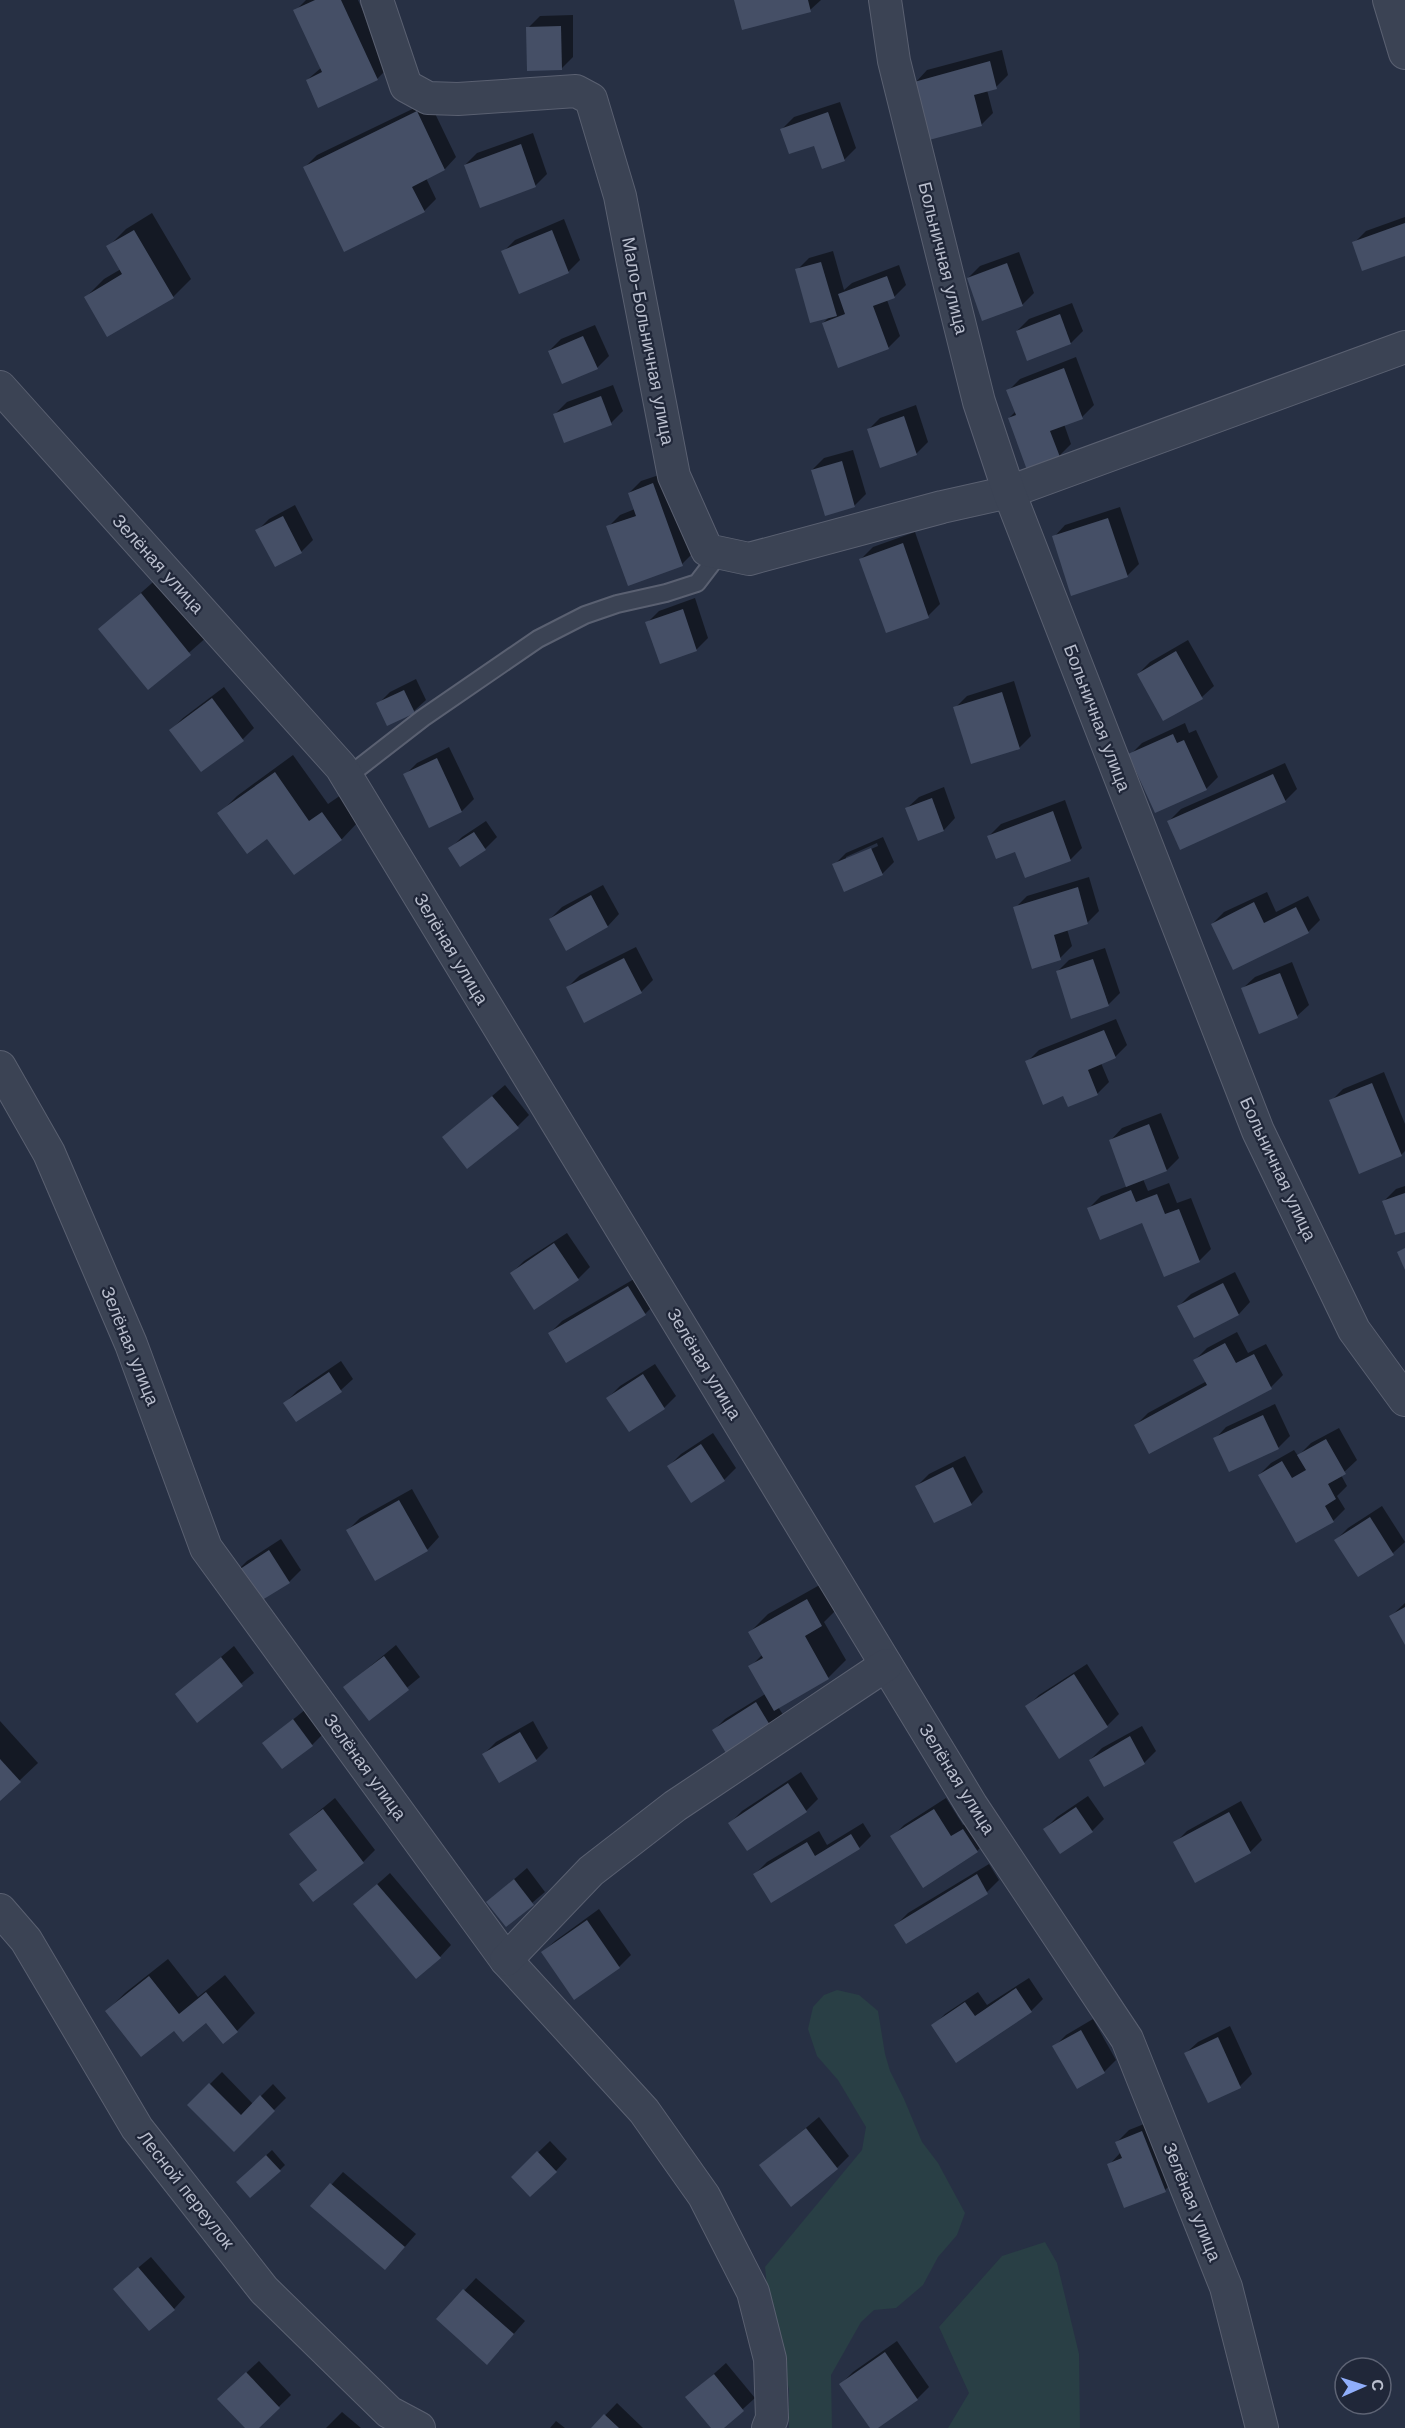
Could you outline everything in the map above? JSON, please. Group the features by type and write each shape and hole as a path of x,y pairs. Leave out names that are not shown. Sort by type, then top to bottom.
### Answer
{"street":[{"name":"Мало-Больничная улица","path":"377,0 406,86 428,98 458,99 576,91 591,99 620,196 674,476 707,550 720,553"},
{"name":"Больничная улица","path":"885,0 894,61 979,402 1009,492 1258,1131 1354,1330 1405,1400"},
{"path":"1389,0 1405,53"},
{"path":"720,553 749,559 942,507 1009,492 1405,347"},
{"name":"Зелёная улица","path":"0,387 341,767 972,1806 1127,2039 1226,2287 1262,2428"},
{"name":"Зелёная улица","path":"0,1067 49,1153 131,1344 206,1548 506,1960 644,2111 704,2196 753,2292 770,2359 772,2418 768,2428"},
{"path":"506,1960 591,1871 675,1806 886,1665"},
{"name":"Лесной переулок","path":"0,1910 26,1941 137,2128 264,2290 389,2412 419,2428"}],"lane":[{"path":"347,777 423,718 538,639 585,615 697,583 720,553"}],"green space":[{"path":"837,1990 859,1995 878,2011 890,2071 922,2142 938,2163 965,2213 957,2235 938,2257 923,2285 896,2308 874,2310 861,2322 831,2375 832,2428 789,2428 789,2389 779,2353 765,2267 862,2150 866,2127 838,2080 817,2056 808,2029 813,2007 824,1995"},
{"path":"1045,2242 1057,2263 1079,2354 1080,2428 948,2428 969,2393 939,2327 1002,2256"}],"building":[{"path":"315,0 341,0 378,80 318,108 306,80 322,72 293,10"},
{"path":"734,0 808,0 811,12 742,30"},
{"path":"561,26 562,70 527,71 526,27"},
{"path":"990,61 997,89 974,95 982,126 929,140 914,82"},
{"path":"417,111 445,170 412,187 425,212 344,252 303,167"},
{"path":"828,112 845,161 822,169 814,146 789,154 780,129"},
{"path":"521,144 536,187 480,208 464,165"},
{"path":"1405,223 1405,256 1362,271 1352,242"},
{"path":"134,230 174,298 107,337 84,297 122,274 106,246"},
{"path":"552,230 569,273 519,294 501,251"},
{"path":"821,262 837,316 810,323 795,269"},
{"path":"1007,263 1023,306 982,321 967,278"},
{"path":"887,276 895,298 873,306 889,349 838,368 822,323 845,314 838,294"},
{"path":"1060,314 1071,344 1027,361 1016,331"},
{"path":"583,336 598,369 562,384 548,351"},
{"path":"1064,368 1083,419 1050,431 1060,457 1027,470 1008,418 1016,415 1006,390"},
{"path":"601,396 612,425 564,443 553,414"},
{"path":"904,416 917,455 880,468 867,429"},
{"path":"842,461 855,507 825,516 811,470"},
{"path":"653,483 683,566 628,586 606,526 636,516 628,493"},
{"path":"283,516 302,553 275,567 255,530"},
{"path":"1108,518 1128,577 1071,596 1052,536"},
{"path":"903,543 929,618 886,633 859,559"},
{"path":"141,593 191,655 148,690 98,629"},
{"path":"683,609 697,651 660,664 645,622"},
{"path":"1176,651 1203,699 1163,721 1137,674"},
{"path":"404,690 415,713 387,726 376,703"},
{"path":"1002,692 1020,749 971,764 953,707"},
{"path":"212,698 244,741 201,772 169,730"},
{"path":"1173,734 1177,743 1184,740 1207,790 1155,813 1128,754"},
{"path":"437,758 462,812 429,828 403,774"},
{"path":"275,772 309,821 322,812 342,840 294,875 267,839 247,854 217,813"},
{"path":"1273,774 1286,802 1180,850 1167,821"},
{"path":"932,798 944,831 918,841 905,808"},
{"path":"1053,811 1071,861 1025,878 1015,852 996,859 987,836"},
{"path":"474,832 486,850 460,867 448,848"},
{"path":"871,848 883,875 844,892 832,864"},
{"path":"1078,887 1088,924 1054,935 1061,960 1032,969 1013,907"},
{"path":"591,895 608,927 566,951 549,919"},
{"path":"1254,902 1264,923 1296,907 1309,933 1233,970 1211,924"},
{"path":"624,958 642,993 584,1023 566,987"},
{"path":"1093,959 1109,1006 1071,1019 1056,971"},
{"path":"1280,973 1298,1018 1259,1034 1241,988"},
{"path":"1104,1030 1116,1058 1088,1070 1098,1095 1068,1107 1063,1096 1043,1105 1025,1061"},
{"path":"1372,1083 1402,1156 1359,1174 1329,1100"},
{"path":"492,1096 519,1128 467,1169 442,1137"},
{"path":"1149,1124 1167,1171 1126,1187 1109,1140"},
{"path":"1131,1190 1136,1202 1157,1194 1165,1214 1179,1209 1200,1262 1164,1277 1142,1223 1100,1240 1087,1208"},
{"path":"1405,1193 1405,1232 1395,1235 1382,1201"},
{"path":"554,1243 579,1280 534,1310 510,1273"},
{"path":"1405,1248 1405,1270 1397,1252"},
{"path":"1223,1283 1239,1315 1194,1338 1177,1306"},
{"path":"628,1286 646,1315 566,1363 548,1333"},
{"path":"1225,1343 1236,1363 1254,1354 1272,1389 1149,1454 1134,1425 1207,1385 1193,1360"},
{"path":"329,1372 342,1392 296,1422 283,1403"},
{"path":"643,1374 665,1409 629,1432 606,1398"},
{"path":"1263,1415 1279,1449 1229,1472 1213,1438"},
{"path":"1326,1439 1346,1474 1328,1484 1336,1499 1325,1506 1334,1522 1296,1543 1258,1475 1282,1461 1292,1478 1306,1470 1297,1455"},
{"path":"701,1444 725,1481 691,1503 667,1466"},
{"path":"953,1467 972,1505 934,1523 915,1486"},
{"path":"399,1500 428,1551 375,1581 346,1530"},
{"path":"1370,1517 1394,1555 1358,1577 1334,1540"},
{"path":"269,1550 290,1583 254,1605 234,1573"},
{"path":"807,1599 822,1626 805,1636 829,1679 774,1711 748,1666 763,1658 748,1632"},
{"path":"1405,1607 1405,1645 1389,1616"},
{"path":"384,1656 409,1690 369,1721 343,1687"},
{"path":"221,1657 243,1686 197,1723 175,1694"},
{"path":"1074,1674 1108,1727 1059,1759 1025,1706"},
{"path":"756,1702 773,1730 729,1758 712,1730"},
{"path":"293,1719 313,1746 282,1769 262,1743"},
{"path":"520,1732 537,1761 499,1783 482,1754"},
{"path":"1130,1736 1145,1764 1104,1787 1089,1760"},
{"path":"0,1759 21,1782 0,1801"},
{"path":"788,1783 807,1812 747,1851 728,1823"},
{"path":"1076,1807 1093,1832 1060,1854 1043,1829"},
{"path":"323,1809 364,1863 313,1902 299,1884 317,1870 289,1834"},
{"path":"934,1809 951,1836 963,1829 978,1852 923,1888 890,1836"},
{"path":"1229,1812 1251,1853 1195,1883 1173,1842"},
{"path":"851,1834 860,1849 771,1903 753,1874 807,1842 815,1856"},
{"path":"977,1874 988,1894 906,1944 894,1925"},
{"path":"514,1879 534,1905 506,1927 486,1902"},
{"path":"377,1884 441,1958 416,1979 353,1904"},
{"path":"587,1920 620,1968 574,2000 541,1952"},
{"path":"149,1976 179,2014 206,1992 238,2032 223,2044 206,2023 183,2042 174,2031 141,2057 105,2011"},
{"path":"1016,1988 1032,2012 956,2063 931,2025 965,2002 975,2016"},
{"path":"1081,2030 1105,2073 1077,2089 1052,2046"},
{"path":"1218,2037 1241,2088 1208,2103 1184,2053"},
{"path":"209,2083 241,2115 260,2095 275,2111 234,2152 187,2105"},
{"path":"806,2128 838,2169 791,2207 759,2165"},
{"path":"1142,2131 1166,2192 1124,2208 1107,2164 1122,2158 1115,2142"},
{"path":"537,2151 557,2172 530,2197 511,2177"},
{"path":"266,2155 281,2171 250,2198 236,2182"},
{"path":"330,2183 405,2247 385,2270 310,2206"},
{"path":"138,2267 175,2310 149,2331 113,2289"},
{"path":"463,2289 514,2334 487,2365 436,2319"},
{"path":"885,2352 918,2400 878,2428 870,2428 839,2384"},
{"path":"246,2372 280,2408 259,2428 245,2428 217,2399"},
{"path":"714,2374 744,2411 724,2428 711,2428 685,2397"},
{"path":"604,2414 619,2428 591,2428"}]}
